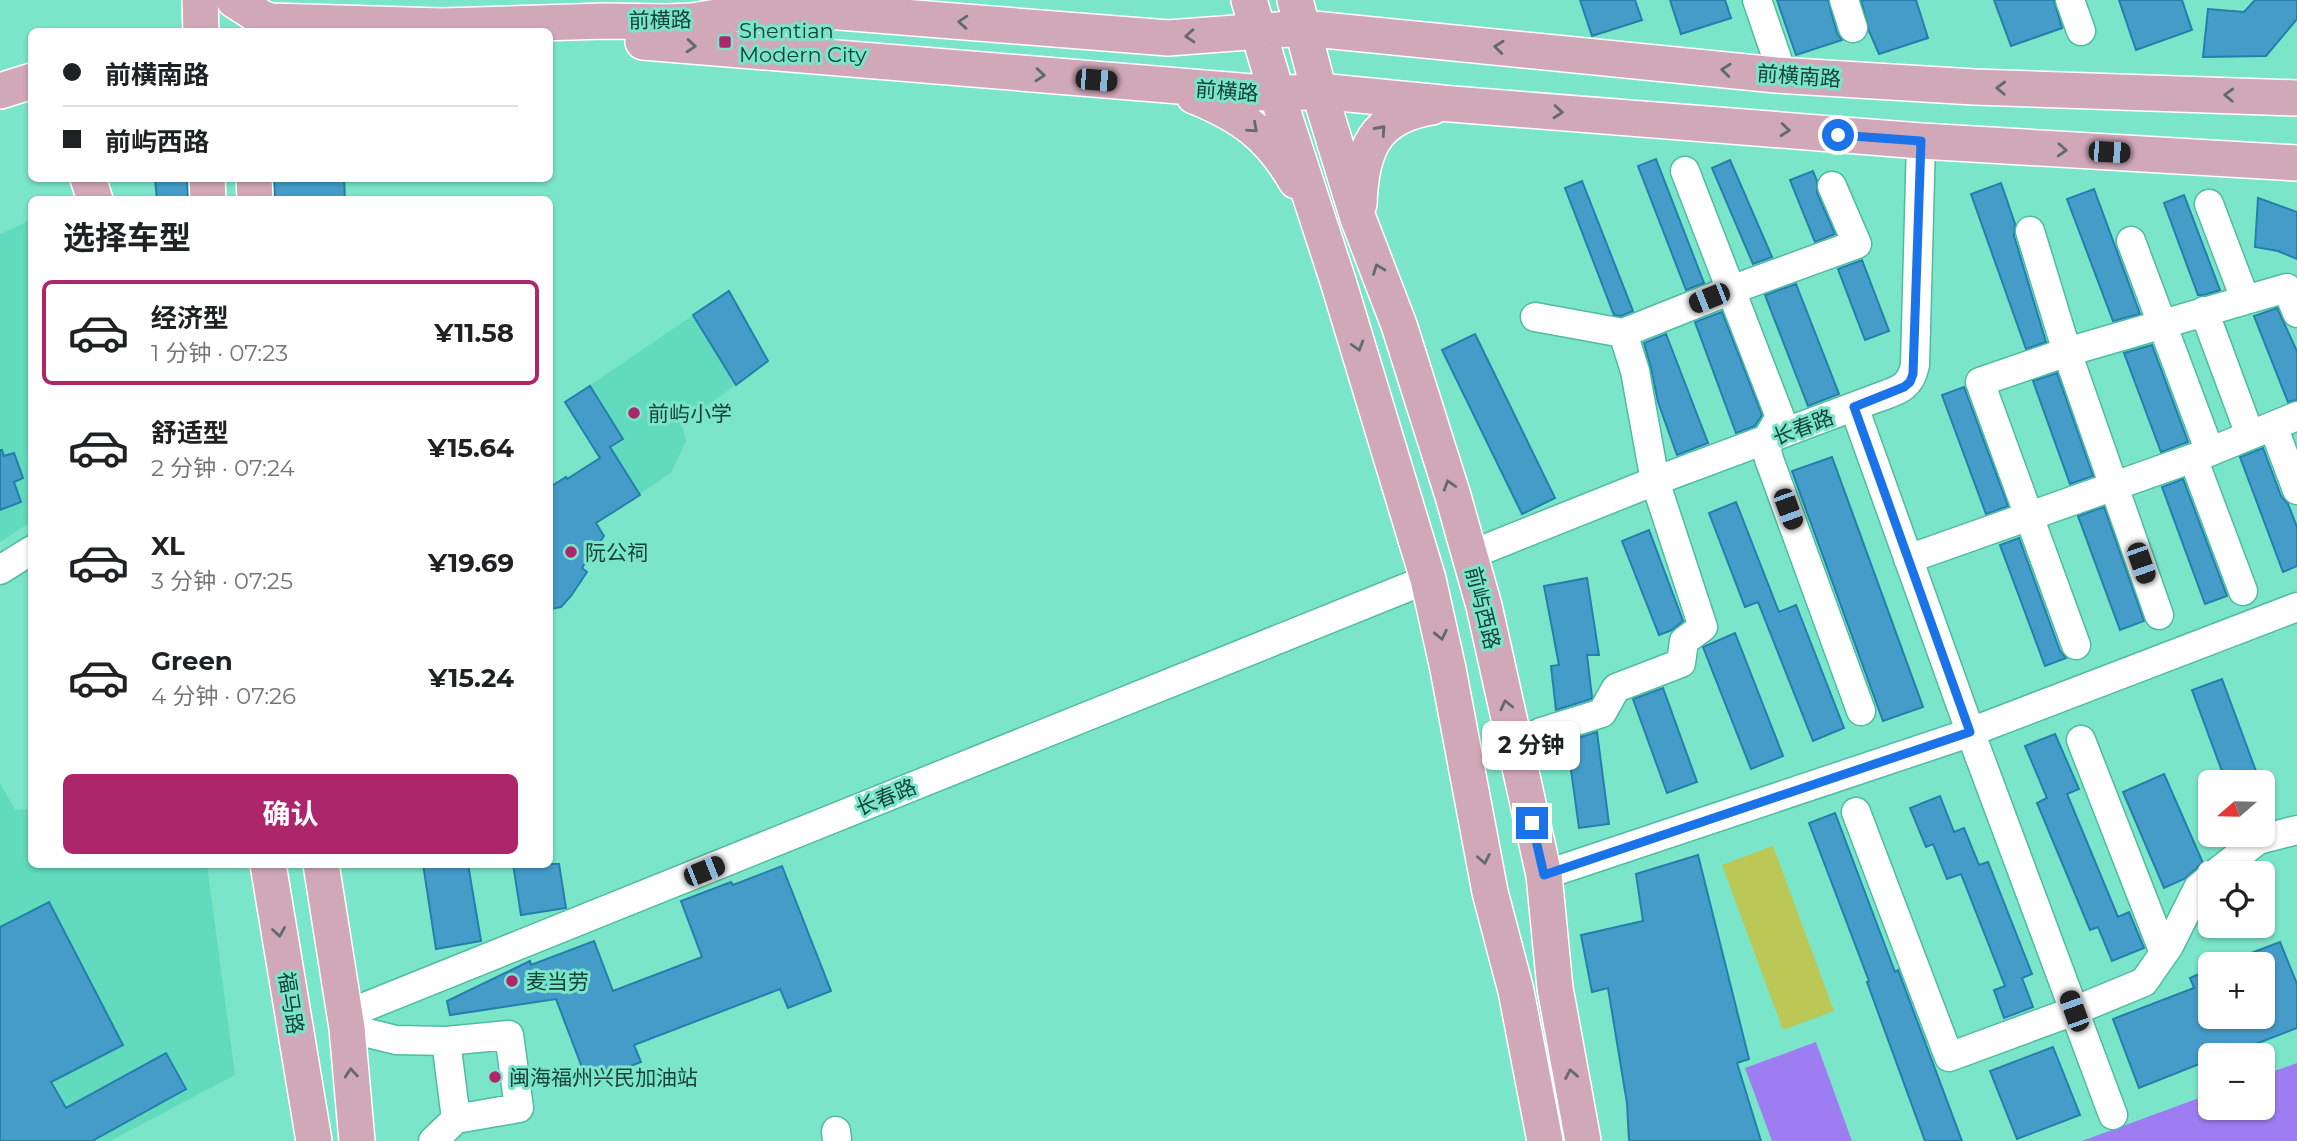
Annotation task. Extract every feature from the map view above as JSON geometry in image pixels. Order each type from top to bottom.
[{"type":"main road","points":[[200,0],[201,28]]},
{"type":"main road","name":"前横路","points":[[240,9],[270,20],[442,26],[606,10],[692,21],[789,8],[1168,38],[1253,15],[1299,14]]},
{"type":"main road","name":"前横南路","points":[[1299,14],[1776,75],[1974,87],[2297,98]]},
{"type":"main road","name":"前屿西路","points":[[1299,14],[1319,91],[1358,218],[1399,325],[1470,555],[1544,875],[1555,988],[1583,1141]]},
{"type":"main road","points":[[1253,15],[1338,281],[1428,579],[1448,669],[1490,892],[1517,991],[1545,1141]]},
{"type":"main road","name":"前横路","points":[[553,40],[626,40],[1277,94],[1319,91]]},
{"type":"main road","points":[[0,91],[28,82]]},
{"type":"main road","points":[[1171,86],[1223,107],[1242,118],[1286,163],[1300,188],[1338,281]]},
{"type":"main road","points":[[1319,91],[1921,141],[2297,163]]},
{"type":"main road","points":[[1358,218],[1364,161],[1373,138],[1382,127],[1400,115],[1452,104]]},
{"type":"main road","name":"福马路","points":[[269,868],[314,1141]]},
{"type":"main road","points":[[322,868],[346,1022],[357,1141]]},
{"type":"street","points":[[1757,0],[1780,67],[1776,75]]},
{"type":"street","points":[[1844,0],[1853,28]]},
{"type":"street","points":[[2070,0],[2081,31]]},
{"type":"street","name":"长春路","points":[[1470,555],[1655,481],[1765,442],[1904,387],[1910,382],[1913,374],[1921,141]]},
{"type":"street","points":[[1685,171],[1780,417],[1765,442],[1861,711]]},
{"type":"street","points":[[1535,317],[1623,332],[1857,244],[1832,186]]},
{"type":"street","points":[[2209,204],[2245,299]]},
{"type":"street","points":[[2030,231],[2067,352],[2159,615]]},
{"type":"street","points":[[2131,241],[2162,323],[2243,591]]},
{"type":"street","points":[[2076,646],[1980,382],[2067,352],[2287,288],[2297,313]]},
{"type":"street","points":[[2204,311],[2274,426],[2297,490]]},
{"type":"street","points":[[1541,732],[1602,713],[1616,688],[1681,663],[1684,641],[1703,627],[1655,481],[1635,371],[1623,332]]},
{"type":"street","points":[[1854,407],[1970,732],[2113,1115]]},
{"type":"street","points":[[1908,559],[2202,455],[2274,426]]},
{"type":"street","points":[[0,570],[28,552]]},
{"type":"street","name":"长春路","points":[[346,1022],[1428,579]]},
{"type":"street","points":[[1544,875],[1970,732],[2297,607]]},
{"type":"street","points":[[2081,740],[2164,953]]},
{"type":"street","points":[[1856,812],[1949,1057],[2144,982],[2164,953],[2198,888]]},
{"type":"street","points":[[2231,861],[2258,840],[2297,830]]},
{"type":"street","points":[[346,1022],[396,1040],[446,1041],[509,1035],[519,1108],[456,1119],[433,1141]]},
{"type":"street","points":[[446,1041],[456,1119]]},
{"type":"shaded area","points":[[28,221],[28,524],[0,542],[0,234]]},
{"type":"shaded area","name":"前屿小学","points":[[729,291],[768,361],[682,424],[686,441],[671,473],[607,516],[579,472],[600,458],[565,402]]},
{"type":"shaded area","points":[[0,783],[15,810],[28,809],[28,868],[207,868],[235,1075],[110,1141],[0,1141]]},
{"type":"shaded area","points":[[1773,846],[1834,1011],[1783,1030],[1722,865]]},
{"type":"shaded area","points":[[1816,1042],[1852,1141],[1772,1141],[1745,1068]]},
{"type":"shaded area","points":[[2297,1063],[2297,1141],[2082,1141],[2198,1098],[2198,1120],[2275,1120],[2275,1071]]},
{"type":"building","points":[[1580,0],[1635,0],[1642,20],[1592,36]]},
{"type":"building","points":[[1670,0],[1725,0],[1731,18],[1681,34]]},
{"type":"building","points":[[1777,0],[1828,0],[1837,33],[1842,40],[1796,55]]},
{"type":"building","points":[[1861,0],[1916,0],[1928,38],[1879,54],[1869,31]]},
{"type":"building","points":[[1994,0],[2054,0],[2062,28],[2011,46]]},
{"type":"building","points":[[2119,0],[2182,0],[2192,30],[2136,50]]},
{"type":"building","points":[[2255,0],[2297,0],[2297,19],[2266,56],[2203,57],[2208,9],[2244,12]]},
{"type":"building","points":[[1656,159],[1704,283],[1686,290],[1638,166]]},
{"type":"building","points":[[1730,160],[1772,257],[1753,264],[1712,168]]},
{"type":"building","points":[[1813,171],[1817,181],[1817,193],[1835,234],[1815,242],[1790,180]]},
{"type":"building","points":[[1582,181],[1633,311],[1621,316],[1614,315],[1565,188]]},
{"type":"building","points":[[155,182],[187,182],[188,196],[157,196]]},
{"type":"building","points":[[274,182],[344,182],[345,196],[275,196]]},
{"type":"building","points":[[2001,183],[2015,224],[2014,236],[2046,342],[2026,349],[1971,194]]},
{"type":"building","points":[[2094,189],[2140,314],[2113,321],[2067,199]]},
{"type":"building","points":[[2184,195],[2220,290],[2204,295],[2198,295],[2164,203]]},
{"type":"building","points":[[2258,198],[2297,212],[2297,259],[2278,251],[2255,247]]},
{"type":"building","points":[[1862,260],[1889,331],[1865,340],[1838,269]]},
{"type":"building","points":[[1796,284],[1839,394],[1808,406],[1765,295]]},
{"type":"building","points":[[729,291],[768,361],[736,385],[693,315]]},
{"type":"building","points":[[2277,308],[2297,351],[2297,400],[2288,402],[2254,316]]},
{"type":"building","points":[[1722,312],[1762,415],[1755,426],[1736,433],[1695,322]]},
{"type":"building","points":[[1475,334],[1555,498],[1522,514],[1442,350]]},
{"type":"building","points":[[1666,334],[1708,443],[1677,455],[1658,402],[1644,343]]},
{"type":"building","points":[[2152,345],[2188,442],[2161,452],[2124,353]]},
{"type":"building","points":[[2057,373],[2093,476],[2070,484],[2033,381]]},
{"type":"building","points":[[590,386],[623,439],[610,447],[640,495],[596,523],[604,536],[582,568],[587,572],[561,607],[553,608],[553,485],[600,458],[565,402]]},
{"type":"building","points":[[1964,387],[2008,506],[1986,514],[1942,395]]},
{"type":"building","points":[[2263,448],[2281,496],[2288,504],[2297,527],[2297,566],[2283,572],[2240,457]]},
{"type":"building","points":[[0,450],[4,456],[14,453],[23,478],[14,482],[21,502],[0,510]]},
{"type":"building","points":[[1832,457],[1923,707],[1883,721],[1792,471]]},
{"type":"building","points":[[2183,479],[2227,596],[2205,604],[2162,487]]},
{"type":"building","points":[[1736,502],[1779,612],[1796,605],[1844,728],[1813,741],[1758,602],[1745,607],[1709,513]]},
{"type":"building","points":[[2104,507],[2144,621],[2120,630],[2078,516]]},
{"type":"building","points":[[1649,530],[1683,621],[1672,630],[1659,635],[1622,541]]},
{"type":"building","points":[[2019,538],[2060,651],[2066,658],[2045,666],[2000,545]]},
{"type":"building","points":[[1587,578],[1599,655],[1587,655],[1592,697],[1556,710],[1551,666],[1559,665],[1544,586]]},
{"type":"building","points":[[1735,633],[1783,756],[1751,769],[1703,647]]},
{"type":"building","points":[[2222,679],[2256,770],[2222,770],[2192,690]]},
{"type":"building","points":[[1663,688],[1697,782],[1667,793],[1633,699]]},
{"type":"building","points":[[1597,732],[1609,824],[1579,828],[1567,741]]},
{"type":"building","points":[[2055,734],[2079,789],[2067,794],[2118,917],[2129,912],[2144,948],[2112,961],[2098,927],[2090,930],[2037,803],[2047,798],[2025,746]]},
{"type":"building","points":[[2164,774],[2202,861],[2198,861],[2198,867],[2184,879],[2164,888],[2123,792]]},
{"type":"building","points":[[1940,796],[1954,832],[1964,828],[1979,865],[1988,862],[2032,974],[2022,978],[2033,1007],[2004,1018],[1994,990],[2005,986],[1961,874],[1947,879],[1933,844],[1926,847],[1910,808]]},
{"type":"building","points":[[1835,813],[1962,1141],[1925,1141],[1867,982],[1869,981],[1809,823]]},
{"type":"building","points":[[1698,855],[1749,1059],[1737,1063],[1761,1141],[1629,1141],[1627,1103],[1608,988],[1592,992],[1581,935],[1643,921],[1636,874]]},
{"type":"building","points":[[553,864],[559,864],[566,908],[521,915],[514,868],[553,868]]},
{"type":"building","points":[[782,866],[831,991],[788,1008],[780,989],[634,1045],[641,1062],[588,1083],[556,999],[450,1015],[447,1001],[530,961],[531,965],[594,941],[613,991],[702,957],[681,901]]},
{"type":"building","points":[[424,868],[469,868],[481,941],[436,949]]},
{"type":"building","points":[[49,902],[123,1045],[51,1082],[66,1108],[166,1053],[186,1089],[92,1141],[0,1141],[0,927]]},
{"type":"building","points":[[2280,942],[2297,984],[2297,1028],[2258,1043],[2198,1043],[2198,1065],[2139,1088],[2113,1019],[2194,988],[2190,978],[2198,974],[2198,1029],[2275,1029],[2275,952],[2254,952]]},
{"type":"building","points":[[2053,1047],[2080,1115],[2017,1139],[1990,1071]]},
{"type":"place","name":"Shentian Modern City","points":[[725,42]]},
{"type":"place","name":"前屿小学","points":[[634,413]]},
{"type":"place","name":"阮公祠","points":[[571,552]]},
{"type":"place","name":"麦当劳","points":[[512,981]]},
{"type":"place","name":"闽海福州兴民加油站","points":[[495,1077]]},
{"type":"route","points":[[1532,823],[1544,875],[1970,732],[1854,407],[1904,387],[1913,374],[1921,141],[1838,135]]}]
